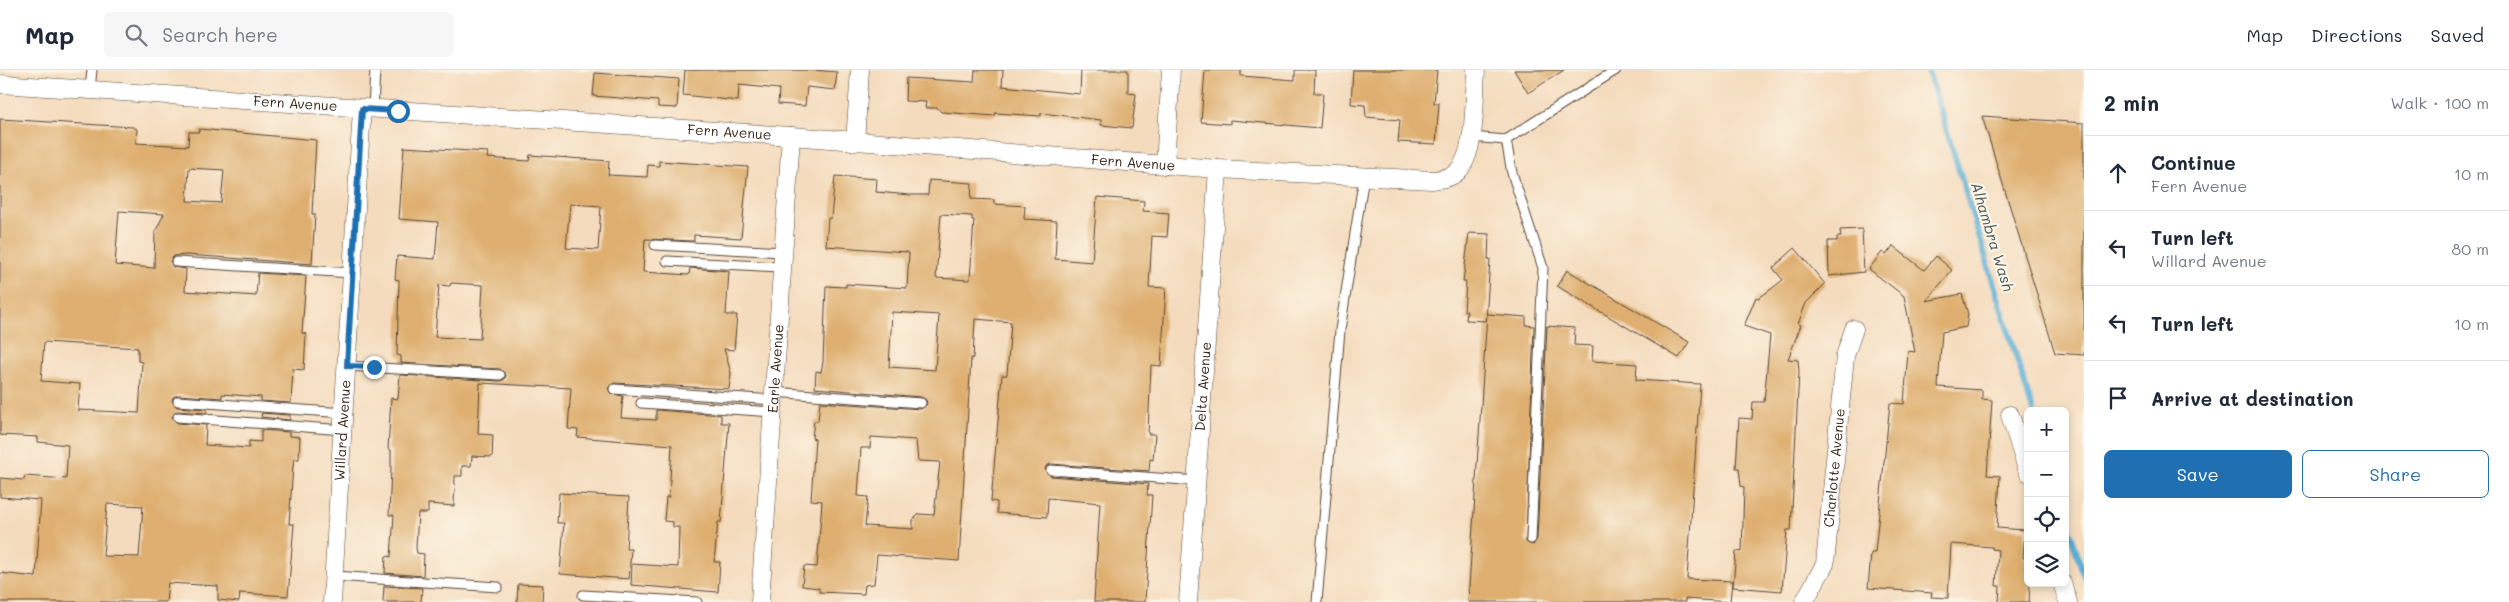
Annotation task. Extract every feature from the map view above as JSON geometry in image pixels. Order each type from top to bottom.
[{"type":"street","points":[[855,142],[860,70]]},
{"type":"street","points":[[1165,165],[1171,70]]},
{"type":"street","points":[[1471,137],[1476,70]]},
{"type":"street","name":"Fern Avenue","points":[[0,84],[791,136],[1218,169],[1432,180],[1448,177],[1458,171],[1465,159],[1471,137]]},
{"type":"street","name":"Willard Avenue","points":[[332,602],[352,273],[368,109]]},
{"type":"street","name":"Earle Avenue","points":[[760,602],[781,260],[791,136]]},
{"type":"street","name":"Delta Avenue","points":[[1188,602],[1218,169]]},
{"type":"street","name":"Charlotte Avenue","points":[[1804,602],[1825,564],[1845,356],[1854,329]]},
{"type":"street","points":[[2010,415],[2024,459]]},
{"type":"street","points":[[2063,587],[2068,602]]},
{"type":"lane","points":[[90,89],[92,70]]},
{"type":"lane","points":[[368,109],[375,70]]},
{"type":"lane","points":[[1471,137],[1506,140],[1616,70]]},
{"type":"lane","points":[[1506,140],[1512,173],[1543,268],[1531,539]]},
{"type":"lane","points":[[1317,602],[1340,330],[1364,176]]},
{"type":"lane","points":[[654,244],[781,260]]},
{"type":"lane","points":[[668,261],[781,260]]},
{"type":"lane","points":[[176,262],[352,273]]},
{"type":"lane","points":[[347,366],[500,375]]},
{"type":"lane","points":[[614,389],[773,402]]},
{"type":"lane","points":[[178,401],[344,421]]},
{"type":"lane","points":[[641,403],[921,403]]},
{"type":"lane","points":[[178,417],[344,421]]},
{"type":"lane","points":[[1051,470],[1197,482]]},
{"type":"lane","points":[[334,576],[498,587]]},
{"type":"lane","points":[[583,595],[697,602]]},
{"type":"building","points":[[685,70],[813,70],[837,72],[835,90],[807,87],[805,106],[778,104],[779,89],[739,85],[738,101],[683,95]]},
{"type":"building","points":[[975,70],[1003,70],[1002,86],[1080,94],[1081,70],[1128,70],[1128,93],[1136,94],[1132,128],[1101,125],[1101,120],[1041,113],[1041,116],[995,113],[995,116],[941,112],[938,108],[925,108],[926,102],[905,101],[906,78],[974,82]]},
{"type":"building","points":[[1205,70],[1241,70],[1241,76],[1295,80],[1295,70],[1315,70],[1314,93],[1323,93],[1320,128],[1230,120],[1230,124],[1201,122]]},
{"type":"building","points":[[1353,70],[1437,70],[1434,103],[1439,103],[1436,144],[1398,142],[1400,120],[1366,117],[1365,105],[1351,104]]},
{"type":"building","points":[[1514,70],[1564,70],[1528,93]]},
{"type":"building","points":[[595,73],[679,79],[677,108],[658,107],[658,101],[593,96]]},
{"type":"building","points":[[1982,116],[2084,123],[2084,355],[2055,353]]},
{"type":"building","points":[[0,119],[133,127],[137,129],[136,143],[188,146],[189,132],[199,132],[199,129],[316,140],[312,214],[315,214],[312,264],[187,255],[174,256],[170,261],[173,267],[186,269],[185,291],[256,296],[258,273],[306,276],[302,333],[306,334],[304,370],[293,369],[291,403],[261,401],[261,397],[222,394],[222,398],[178,395],[173,397],[172,401],[177,407],[207,409],[207,413],[176,411],[172,417],[177,423],[206,425],[205,445],[249,448],[249,441],[261,442],[261,430],[289,432],[289,436],[300,437],[299,459],[294,459],[293,466],[289,524],[294,524],[288,596],[240,593],[239,602],[218,600],[218,586],[168,583],[166,602],[0,602],[0,573],[36,577],[41,500],[0,497],[0,478],[24,480],[25,476],[66,479],[68,445],[38,442],[38,437],[0,435]],"holes":[[[189,168],[224,170],[221,203],[187,201]],[[119,211],[164,214],[155,232],[154,268],[115,265]],[[44,342],[138,348],[138,361],[142,362],[139,413],[78,410],[80,384],[41,381]],[[107,504],[143,506],[139,557],[103,556]]]},
{"type":"building","points":[[404,147],[488,152],[487,158],[529,161],[530,155],[609,161],[608,175],[647,177],[648,165],[659,166],[659,161],[748,167],[741,238],[694,235],[694,241],[645,239],[643,272],[689,275],[690,268],[729,271],[726,315],[737,315],[734,350],[724,349],[731,373],[729,389],[614,383],[608,388],[611,394],[623,396],[621,418],[656,420],[656,410],[721,415],[721,423],[729,423],[721,522],[718,522],[714,562],[720,562],[718,592],[631,585],[632,564],[678,567],[679,527],[673,527],[673,522],[664,521],[666,497],[669,497],[672,445],[577,437],[578,430],[568,429],[571,388],[480,383],[478,434],[493,435],[492,457],[472,456],[471,466],[462,466],[462,476],[455,476],[454,506],[428,504],[428,513],[418,513],[416,547],[417,553],[424,554],[423,576],[385,573],[386,556],[391,557],[394,515],[389,515],[391,450],[388,449],[391,398],[398,399],[400,375],[500,381],[505,379],[506,375],[500,369],[401,363],[401,356],[397,355],[399,280],[395,279],[397,256],[435,259],[438,222],[399,219]],"holes":[[[570,204],[601,206],[598,250],[566,248]],[[451,283],[483,285],[480,339],[435,337],[439,285],[450,286]]]},
{"type":"building","points":[[835,176],[877,179],[876,192],[910,195],[928,195],[929,180],[972,183],[971,199],[994,200],[994,204],[1025,206],[1024,219],[1057,221],[1055,259],[1092,262],[1097,197],[1144,201],[1143,211],[1169,213],[1167,237],[1152,236],[1149,287],[1166,288],[1161,366],[1151,365],[1148,434],[1155,434],[1153,460],[1150,459],[1149,471],[1051,464],[1046,466],[1045,470],[1051,476],[1148,484],[1147,495],[1152,495],[1145,602],[1094,602],[1100,503],[1048,498],[1047,517],[997,513],[997,502],[991,501],[1002,375],[1007,375],[1011,322],[975,319],[959,561],[877,555],[874,584],[865,585],[864,594],[819,592],[819,588],[802,586],[804,566],[817,567],[822,501],[811,500],[815,439],[812,438],[814,421],[818,421],[820,402],[921,409],[927,404],[926,400],[921,397],[815,388],[816,371],[821,372],[823,362],[826,286],[846,287],[846,284],[907,288],[909,253],[826,246],[828,218],[831,218]],"holes":[[[941,214],[972,216],[972,220],[974,220],[970,280],[936,278]],[[892,312],[939,315],[935,370],[889,367]],[[871,437],[916,440],[918,461],[940,462],[934,515],[919,514],[913,520],[913,529],[865,526],[868,497],[858,496],[861,448],[870,448]]]},
{"type":"building","points":[[1862,229],[1864,272],[1829,276],[1828,241],[1837,241],[1837,237],[1841,237],[1840,230]]},
{"type":"building","points":[[1469,233],[1489,234],[1488,259],[1490,259],[1486,321],[1466,320],[1467,311],[1464,311],[1466,282],[1463,282]]},
{"type":"building","points":[[1893,246],[1924,270],[1936,256],[1952,270],[1926,301],[1962,294],[1968,314],[1966,327],[1942,332],[1938,387],[1982,390],[1982,399],[1992,400],[1987,475],[2000,476],[1997,528],[2024,530],[2024,587],[2030,587],[2029,602],[1999,602],[2000,586],[1996,586],[1998,550],[1992,549],[1992,547],[1951,544],[1948,598],[1931,597],[1932,593],[1868,588],[1871,553],[1875,553],[1890,403],[1904,404],[1908,351],[1915,352],[1904,296],[1869,269],[1882,252],[1886,255]]},
{"type":"building","points":[[1795,248],[1825,284],[1806,303],[1798,324],[1801,325],[1788,359],[1798,360],[1799,371],[1791,530],[1787,530],[1782,591],[1733,587],[1736,551],[1742,552],[1744,487],[1741,486],[1739,468],[1736,468],[1739,418],[1752,419],[1753,402],[1764,402],[1770,335],[1744,326],[1756,297],[1759,298],[1783,280],[1773,268]]},
{"type":"building","points":[[1567,270],[1689,342],[1679,358],[1557,286]]},
{"type":"building","points":[[1487,314],[1526,317],[1526,325],[1534,326],[1526,542],[1533,545],[1537,539],[1547,326],[1575,328],[1574,345],[1593,346],[1592,361],[1637,364],[1636,380],[1700,384],[1687,579],[1732,581],[1730,602],[1685,599],[1685,602],[1468,602]]},
{"type":"building","points":[[262,413],[290,415],[290,420],[261,417]]},
{"type":"building","points":[[559,493],[629,497],[626,549],[631,549],[629,579],[560,574],[564,523],[557,523]]},
{"type":"building","points":[[518,584],[543,585],[542,602],[517,602]]},
{"type":"building","points":[[384,586],[422,588],[421,602],[383,602]]},
{"type":"waterway","name":"Alhambra Wash","points":[[1928,70],[2032,407]]},
{"type":"waterway","name":"Alhambra Wash","points":[[2069,529],[2084,576]]},
{"type":"route","points":[[374,367],[347,366],[362,109],[398,111]]}]
